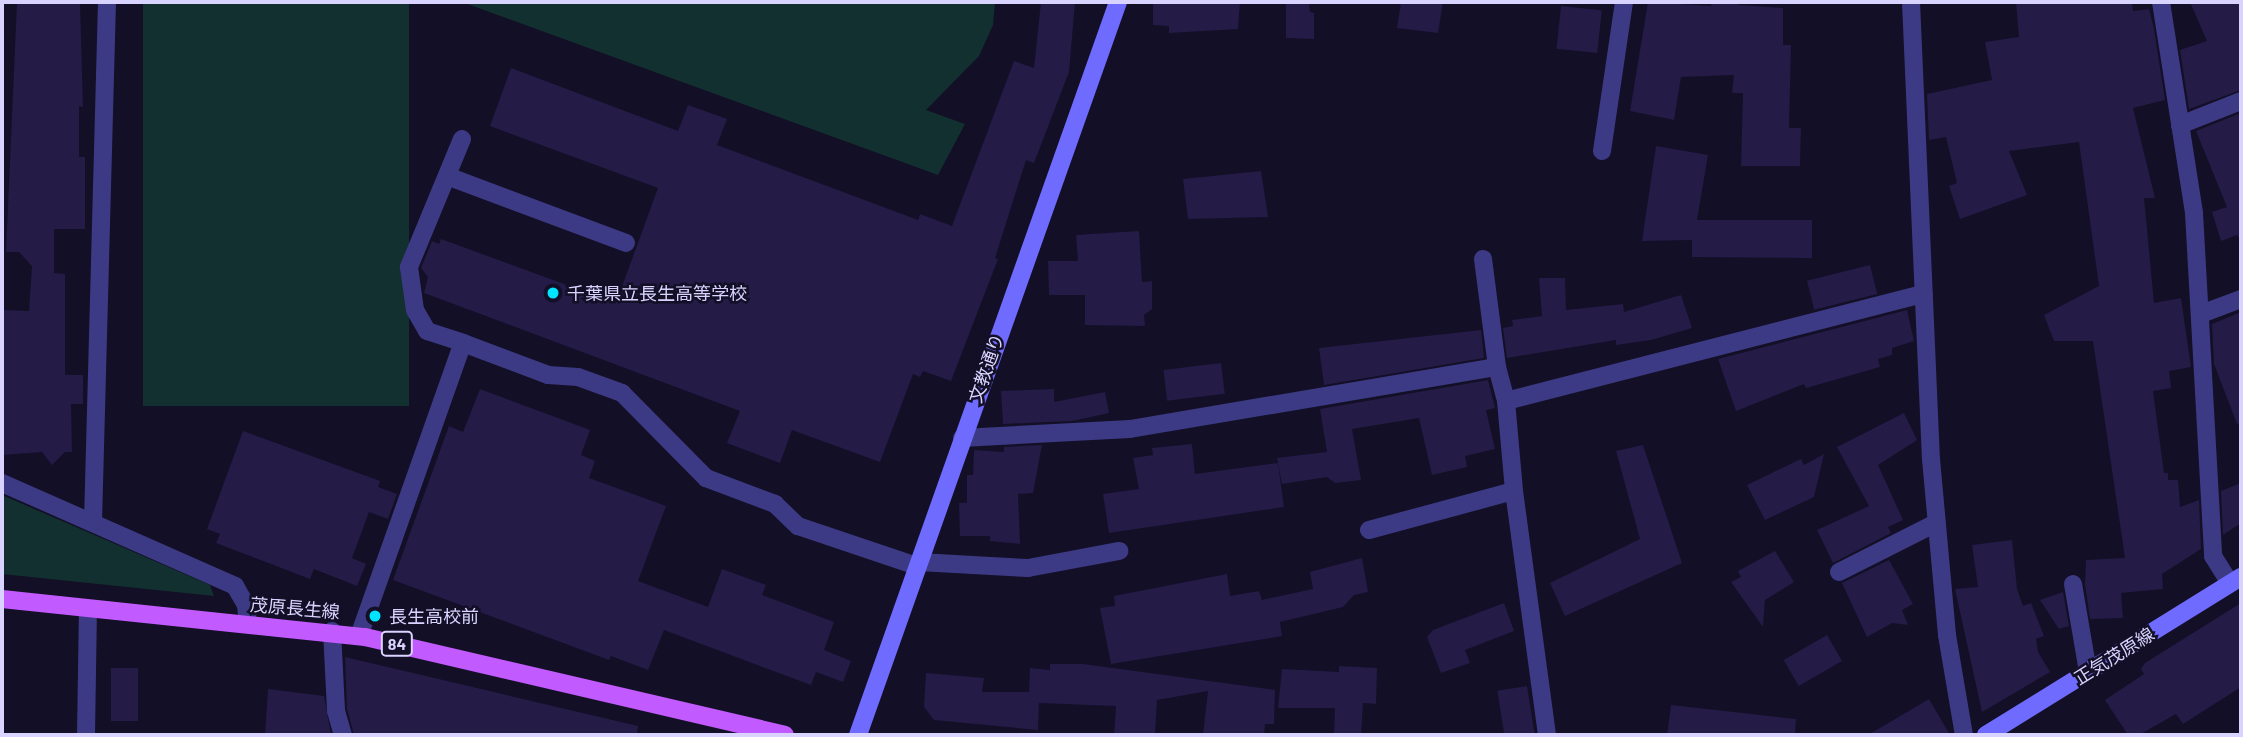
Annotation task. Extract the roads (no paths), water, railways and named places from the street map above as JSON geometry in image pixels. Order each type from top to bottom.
[{"type":"main road","name":"茂原長生線","points":[[2,598],[88,610],[332,631],[785,735]]},
{"type":"street","points":[[93,522],[107,2]]},
{"type":"street","name":"文教通り","points":[[858,735],[1118,2]]},
{"type":"street","points":[[1602,151],[1624,2]]},
{"type":"street","points":[[1911,2],[1936,523],[1947,635],[1964,735]]},
{"type":"street","points":[[2161,2],[2194,213],[2213,556],[2236,580]]},
{"type":"street","points":[[2180,125],[2241,101]]},
{"type":"street","points":[[462,139],[410,267],[410,289],[415,310],[427,331],[548,376],[578,377],[622,393],[706,478],[775,504],[798,526],[918,564],[1028,568],[1119,551]]},
{"type":"street","points":[[447,176],[626,243]]},
{"type":"street","points":[[1483,258],[1497,367],[1506,401],[1514,491],[1547,735]]},
{"type":"street","points":[[1506,401],[1923,293]]},
{"type":"street","points":[[2201,314],[2241,299]]},
{"type":"street","points":[[359,636],[463,343]]},
{"type":"street","points":[[962,438],[1130,429],[1497,367]]},
{"type":"street","points":[[2,483],[235,586],[246,604],[248,624]]},
{"type":"street","points":[[1369,530],[1514,491]]},
{"type":"street","points":[[1839,572],[1936,523]]},
{"type":"street","name":"正気茂原線","points":[[1986,735],[2236,580]]},
{"type":"street","points":[[2073,584],[2088,672]]},
{"type":"street","points":[[86,735],[88,610]]},
{"type":"street","points":[[332,631],[336,711],[343,735]]},
{"type":"place","name":"千葉県立長生高等学校","points":[[553,293]]},
{"type":"place","name":"長生高校前","points":[[375,616]]}]
